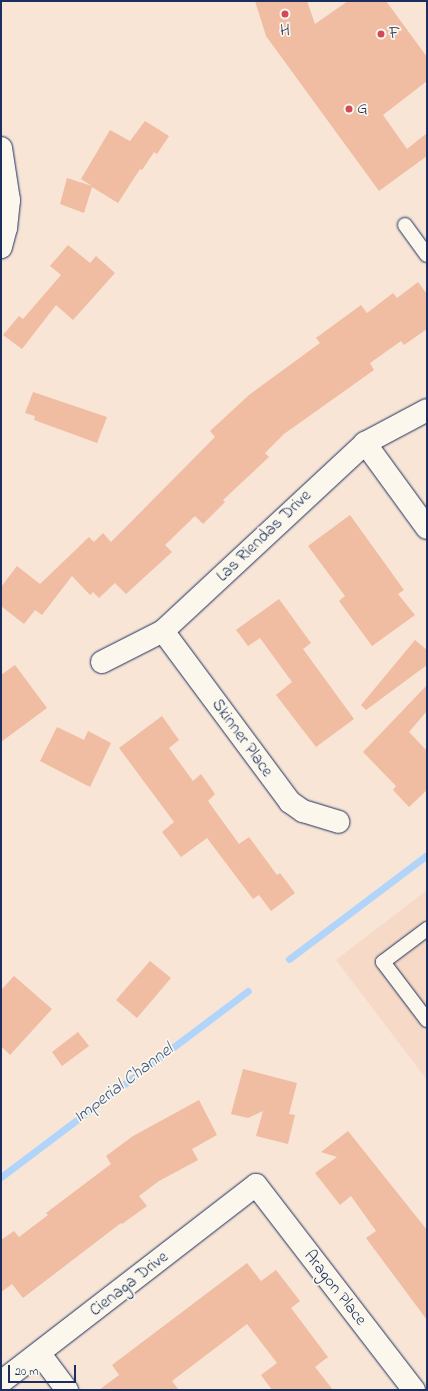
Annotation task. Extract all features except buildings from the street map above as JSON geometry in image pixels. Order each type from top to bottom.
[{"type":"street","points":[[1,148],[9,200],[6,228],[1,247]]},
{"type":"street","name":"Las Riendas Drive","points":[[102,662],[163,631],[365,443],[427,410]]},
{"type":"street","points":[[365,443],[427,528]]},
{"type":"street","name":"Skinner Place","points":[[163,631],[290,802],[303,811],[338,822]]},
{"type":"street","name":"Cienaga Drive","points":[[1,1382],[40,1354],[256,1186]]},
{"type":"street","name":"Aragon Place","points":[[256,1186],[414,1390]]},
{"type":"street","points":[[40,1354],[67,1390]]},
{"type":"lane","points":[[405,225],[427,256]]},
{"type":"lane","points":[[427,929],[383,962],[427,1020]]},
{"type":"shaded area","points":[[427,890],[427,1080],[336,960]]},
{"type":"waterway","name":"Imperial Channel","points":[[289,959],[427,855]]},
{"type":"waterway","name":"Imperial Channel","points":[[1,1177],[248,991]]},
{"type":"place","name":"H","points":[[285,14]]},
{"type":"place","name":"F","points":[[381,34]]},
{"type":"place","name":"G","points":[[349,109]]}]
